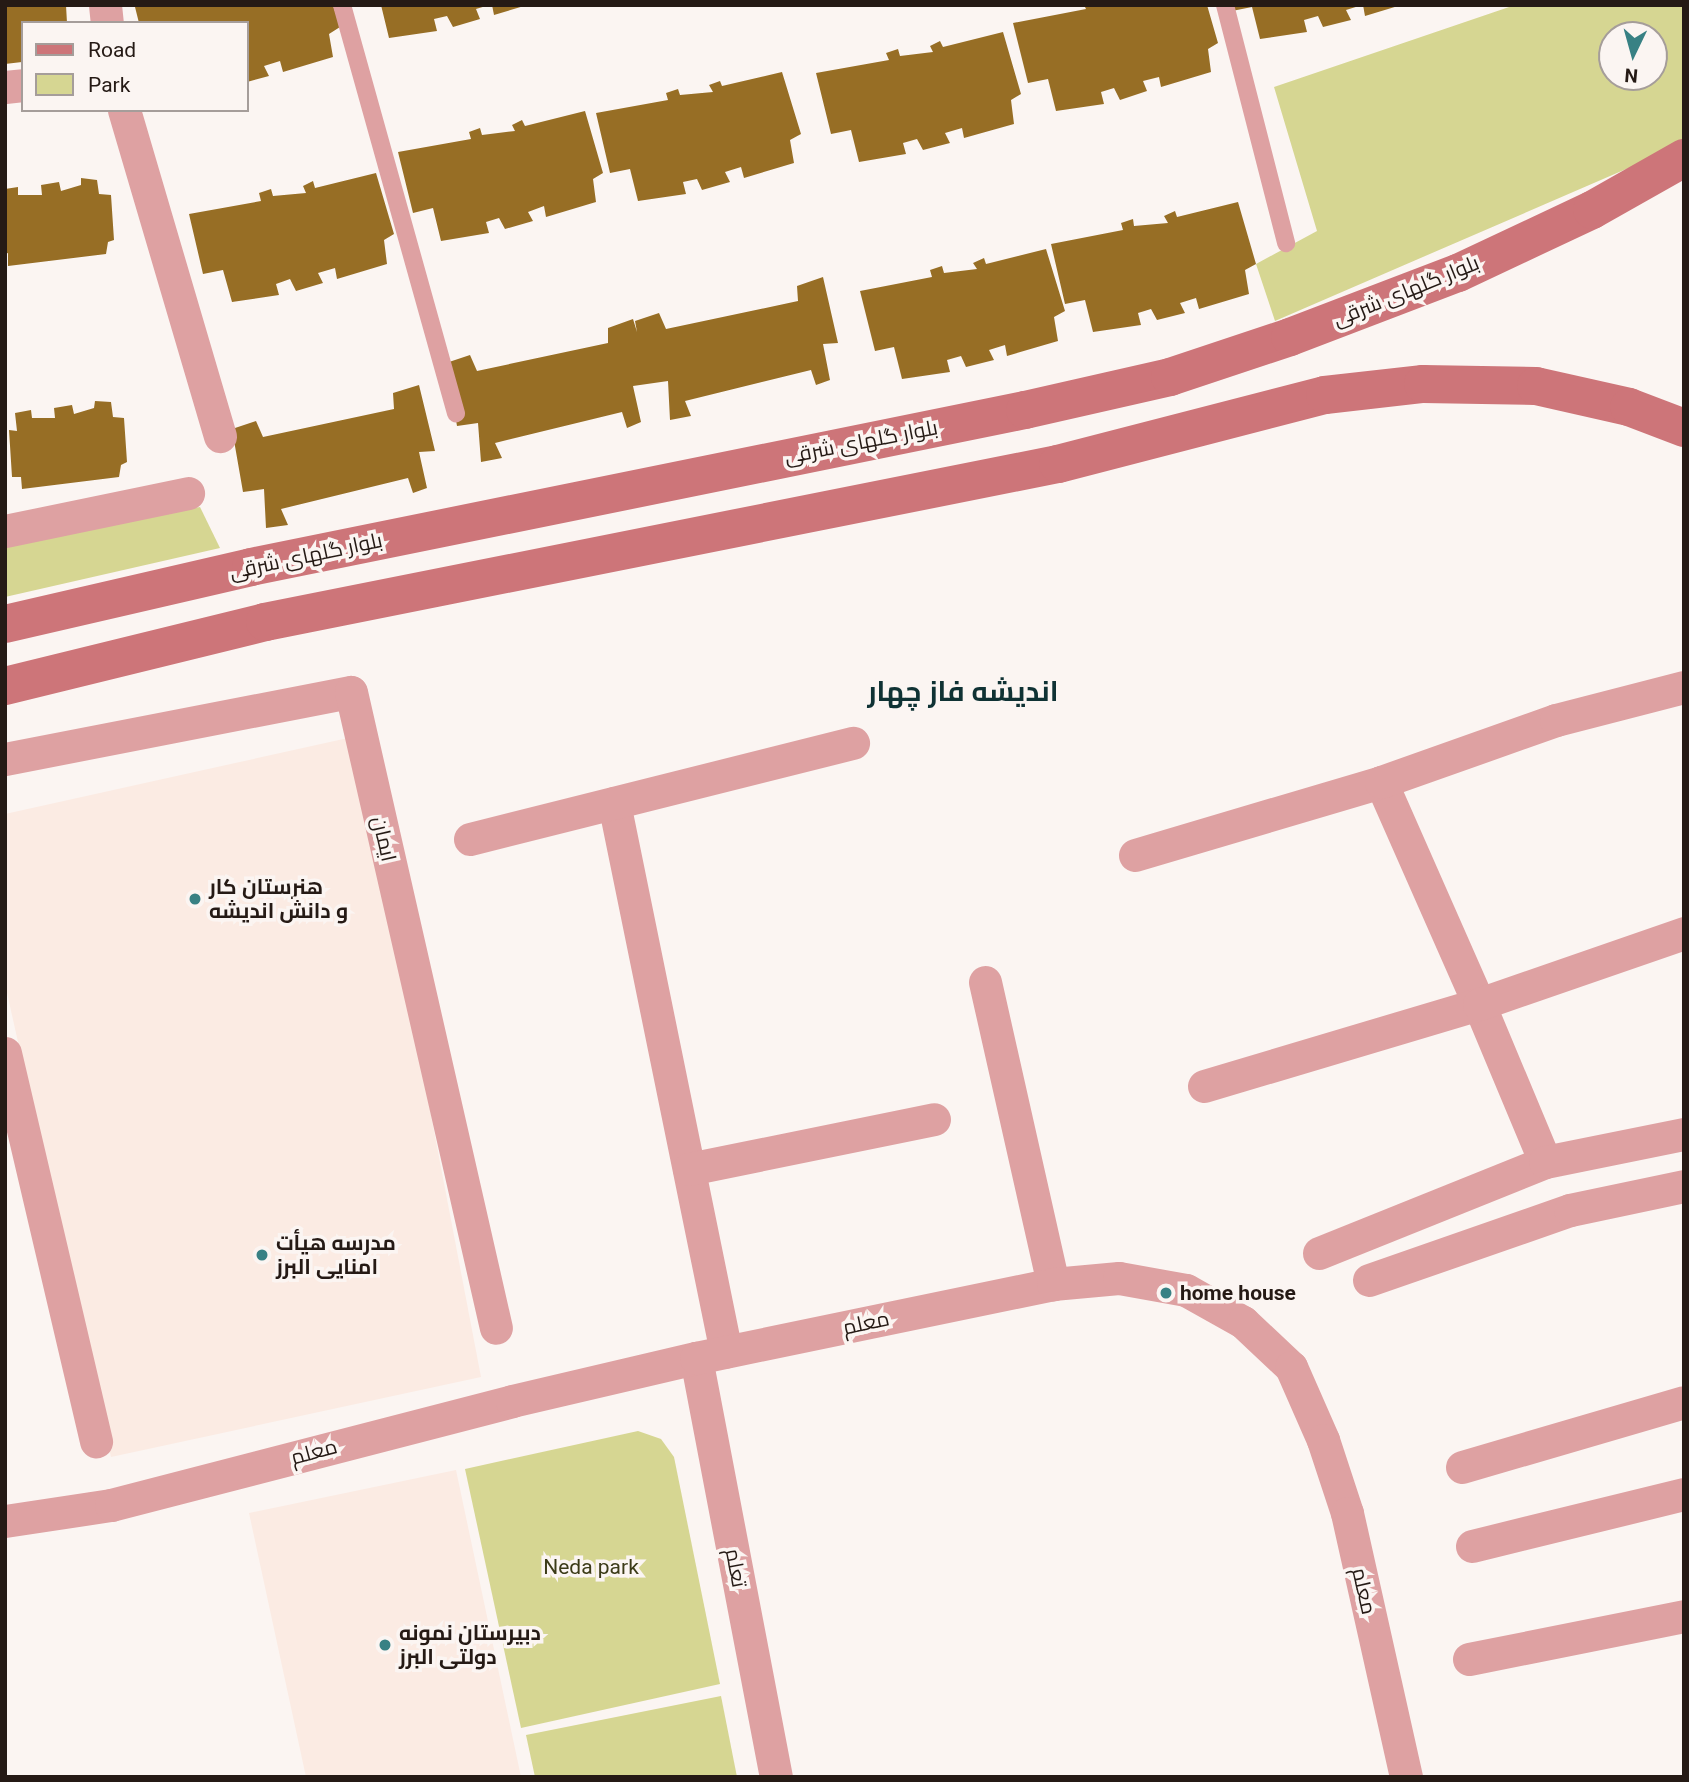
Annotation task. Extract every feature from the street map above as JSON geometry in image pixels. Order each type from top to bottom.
[{"type":"main road","name":"بلوار گلهای شرقی","points":[[5,624],[251,566],[1026,410],[1170,377],[1290,337],[1458,273],[1592,210],[1684,158]]},
{"type":"main road","points":[[5,686],[265,622],[1058,464],[1325,395],[1423,384],[1536,386],[1629,407],[1684,428]]},
{"type":"street","points":[[125,112],[220,436]]},
{"type":"street","points":[[5,531],[188,494]]},
{"type":"street","points":[[1135,855],[1381,782],[1556,720],[1684,687]]},
{"type":"street","name":"ایمان","points":[[5,759],[351,692],[496,1328]]},
{"type":"street","points":[[470,838],[853,743]]},
{"type":"street","points":[[1381,782],[1479,1004],[1545,1163]]},
{"type":"street","name":"تعلم","points":[[614,803],[689,1169],[711,1355],[776,1777]]},
{"type":"street","points":[[1204,1086],[1479,1004],[1684,933]]},
{"type":"street","points":[[985,982],[1053,1283]]},
{"type":"street","points":[[5,1053],[96,1441]]},
{"type":"street","points":[[689,1169],[934,1119]]},
{"type":"street","points":[[1319,1253],[1545,1163],[1684,1134]]},
{"type":"street","points":[[1369,1280],[1570,1210],[1684,1186]]},
{"type":"street","name":"معلم","points":[[5,1521],[111,1505],[499,1404],[711,1355],[1053,1283],[1119,1278],[1186,1290],[1243,1322],[1291,1367],[1323,1440],[1347,1513],[1406,1777]]},
{"type":"street","points":[[1462,1467],[1684,1402]]},
{"type":"street","points":[[1472,1546],[1684,1494]]},
{"type":"street","points":[[1469,1659],[1684,1616]]},
{"type":"lane","points":[[342,5],[456,413]]},
{"type":"lane","points":[[1225,5],[1286,243]]},
{"type":"shaded area","points":[[348,738],[418,1047],[481,1377],[111,1457],[5,984],[5,814]]},
{"type":"shaded area","name":"دبیرستان نمونه دولتی البرز","points":[[456,1470],[521,1777],[306,1777],[249,1513]]},
{"type":"green space","points":[[1515,5],[1684,5],[1684,144],[1275,321],[1256,264],[1317,231],[1274,87]]},
{"type":"green space","points":[[200,507],[220,548],[5,597],[5,544]]},
{"type":"green space","name":"Neda park","points":[[638,1431],[661,1439],[674,1457],[720,1684],[521,1728],[465,1469]]},
{"type":"green space","points":[[721,1696],[737,1777],[535,1777],[526,1735]]},
{"type":"building","points":[[5,5],[66,5],[67,21],[21,21],[21,62],[5,64]]},
{"type":"building","points":[[333,5],[340,27],[329,34],[333,57],[283,72],[280,61],[264,66],[269,76],[248,82],[248,21],[138,21],[135,7]]},
{"type":"building","points":[[381,5],[486,6],[476,9],[480,19],[453,27],[447,16],[434,19],[437,31],[389,38]]},
{"type":"building","points":[[492,5],[524,5],[524,6],[494,15]]},
{"type":"building","points":[[1084,5],[1207,5],[1218,43],[1208,49],[1211,72],[1161,87],[1159,77],[1143,81],[1147,91],[1120,100],[1114,88],[1101,92],[1104,104],[1056,111],[1048,79],[1028,83],[1013,23],[1086,9]]},
{"type":"building","points":[[1230,5],[1359,6],[1346,10],[1351,20],[1323,27],[1318,16],[1304,20],[1307,32],[1260,39],[1252,7],[1232,11]]},
{"type":"building","points":[[1363,5],[1398,5],[1398,6],[1365,16]]},
{"type":"building","points":[[1003,32],[1021,94],[1011,100],[1014,124],[964,138],[962,128],[945,133],[950,143],[923,150],[917,139],[903,143],[906,154],[859,162],[851,130],[831,134],[816,73],[889,60],[886,53],[898,49],[900,56],[933,52],[930,46],[940,41],[943,47]]},
{"type":"building","points":[[782,72],[801,134],[790,140],[794,163],[744,178],[741,167],[725,172],[730,182],[702,190],[697,179],[683,182],[686,194],[638,201],[630,169],[610,173],[596,113],[668,100],[666,93],[678,89],[680,95],[713,92],[709,85],[720,81],[722,86]]},
{"type":"building","points":[[585,111],[603,173],[593,179],[596,202],[546,217],[544,206],[528,212],[533,221],[505,229],[499,218],[486,222],[489,233],[441,241],[433,208],[413,213],[398,152],[471,139],[469,132],[480,128],[482,135],[515,131],[512,125],[522,120],[525,126]]},
{"type":"building","points":[[376,173],[394,234],[384,240],[387,264],[337,279],[335,268],[318,273],[323,283],[296,291],[290,279],[276,284],[279,295],[232,302],[223,270],[203,274],[189,214],[261,201],[259,193],[271,189],[273,196],[306,193],[303,186],[313,181],[315,188]]},
{"type":"building","points":[[81,178],[97,180],[99,194],[111,195],[114,240],[108,242],[106,254],[8,266],[8,253],[5,254],[5,189],[18,187],[18,195],[42,195],[41,185],[59,182],[61,191],[81,185]]},
{"type":"building","points":[[1238,202],[1256,264],[1245,270],[1249,294],[1199,309],[1196,298],[1180,303],[1185,313],[1157,320],[1151,309],[1138,313],[1141,325],[1093,332],[1085,300],[1065,304],[1051,244],[1123,230],[1121,223],[1133,219],[1134,226],[1168,223],[1164,216],[1175,211],[1177,217]]},
{"type":"building","points":[[1046,249],[1065,311],[1054,317],[1058,341],[1007,356],[1005,345],[989,350],[994,360],[966,367],[961,356],[947,360],[950,372],[902,379],[894,347],[875,351],[860,291],[932,277],[930,270],[942,266],[944,273],[977,269],[973,263],[984,258],[986,264]]},
{"type":"building","points":[[823,277],[838,343],[823,344],[830,380],[816,385],[811,370],[685,401],[691,416],[670,420],[668,381],[633,386],[641,422],[627,428],[622,412],[495,443],[502,458],[481,462],[478,423],[457,426],[446,363],[470,355],[477,371],[608,343],[608,328],[633,319],[637,332],[635,321],[659,313],[666,329],[798,301],[797,286]]},
{"type":"building","points":[[419,385],[435,451],[419,452],[427,488],[413,493],[408,478],[281,509],[288,525],[266,528],[264,489],[243,492],[232,429],[256,421],[263,437],[394,409],[393,393]]},
{"type":"building","points":[[95,401],[111,402],[113,417],[124,418],[127,462],[121,465],[119,477],[22,489],[21,477],[12,477],[9,430],[17,431],[15,413],[31,410],[32,418],[55,418],[54,408],[72,405],[74,414],[94,408]]},
{"type":"place","name":"هنرستان کار و دانش اندیشه","points":[[195,899]]},
{"type":"place","name":"مدرسه هیأت امنایی البرز","points":[[262,1255]]},
{"type":"place","name":"home house","points":[[1166,1293]]},
{"type":"place","name":"دبیرستان نمونه دولتی البرز","points":[[385,1645]]},
{"type":"district","name":"اندیشه فاز چهار","points":[[963,692]]}]
